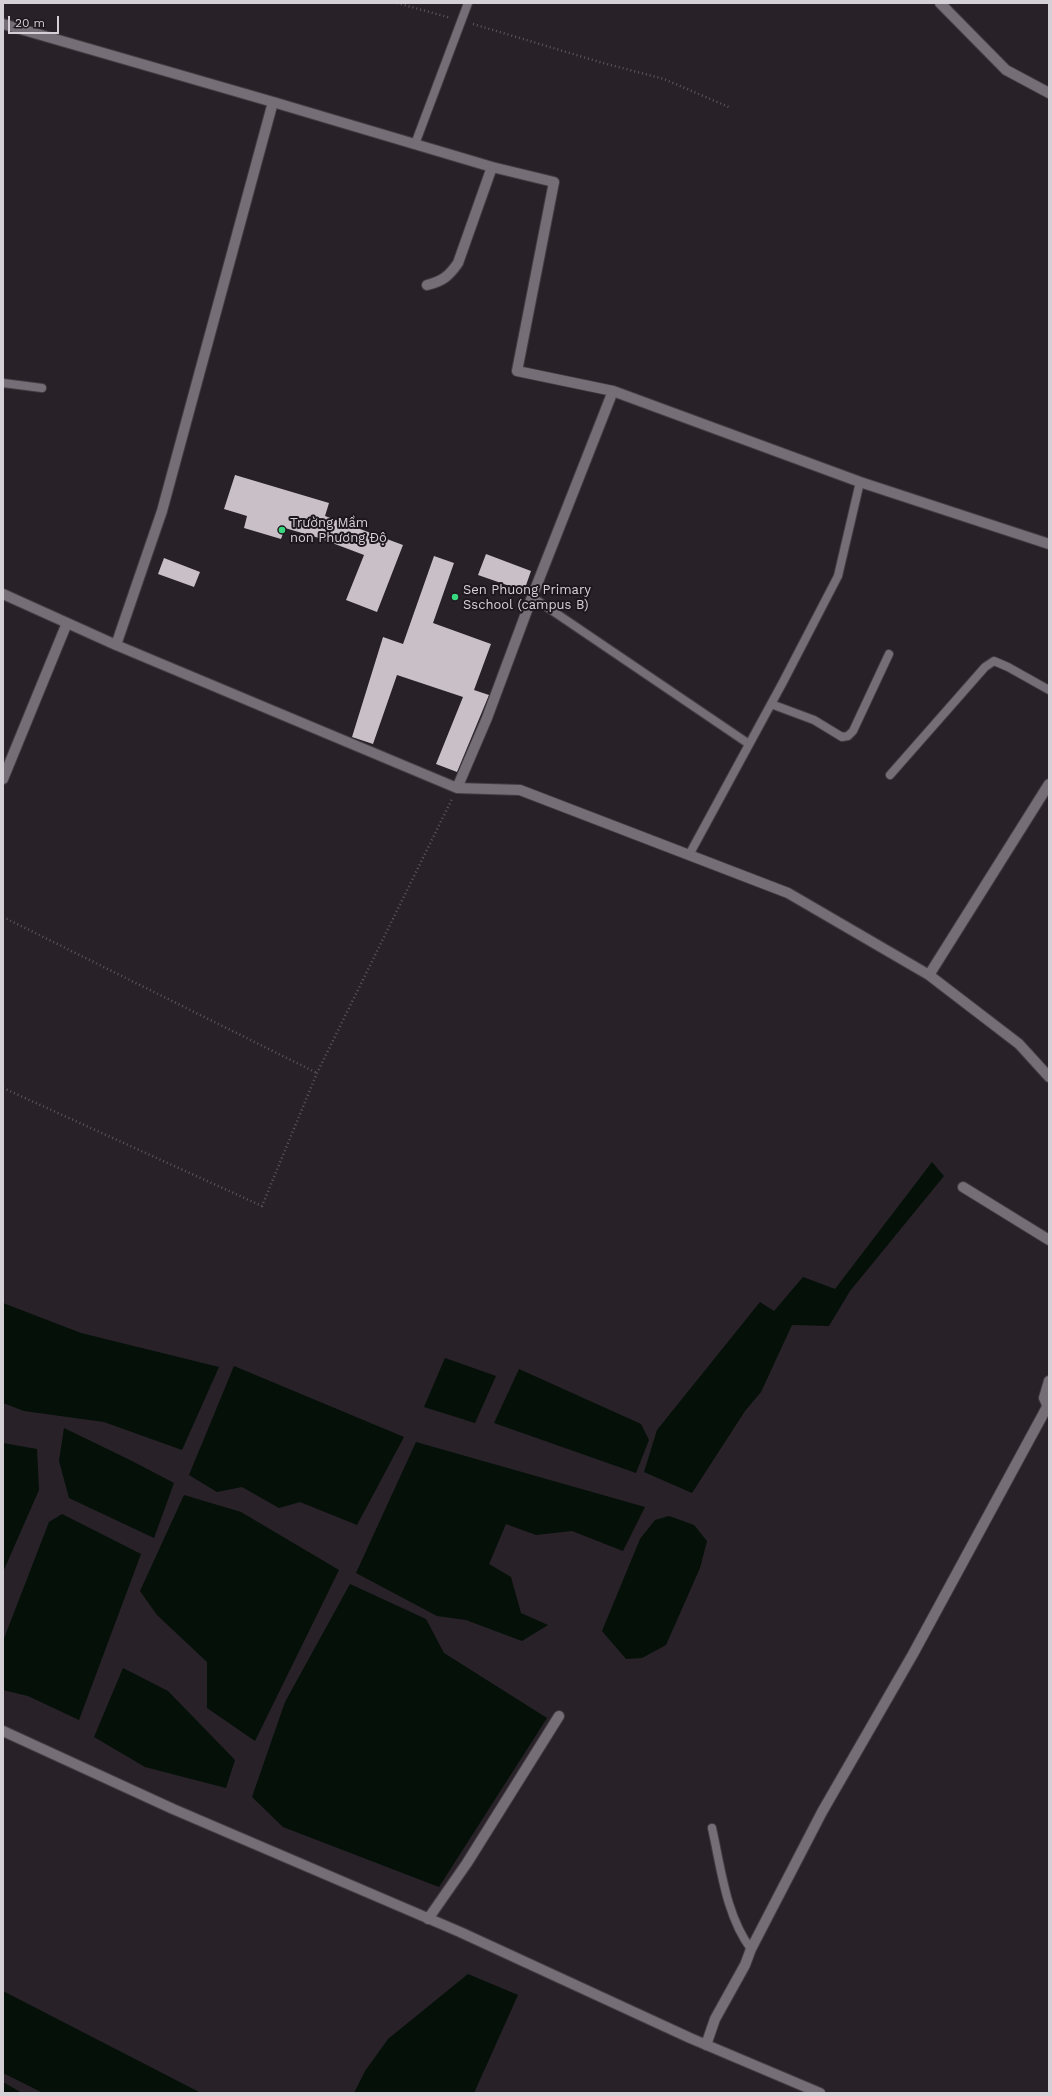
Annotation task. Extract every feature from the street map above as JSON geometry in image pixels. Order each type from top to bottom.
[{"type":"street","points":[[940,3],[1006,70],[1049,94]]},
{"type":"street","points":[[3,24],[492,167],[554,182],[517,371],[613,391],[860,482],[1049,544]]},
{"type":"street","points":[[116,645],[162,511],[274,102]]},
{"type":"street","points":[[428,285],[442,282],[450,276],[458,262],[492,167]]},
{"type":"street","points":[[457,788],[487,718],[532,597],[613,391]]},
{"type":"street","points":[[3,594],[116,645],[457,788],[520,790],[788,893],[929,975],[1019,1044],[1049,1077]]},
{"type":"street","points":[[3,779],[68,623]]},
{"type":"street","points":[[929,975],[1049,784]]},
{"type":"street","points":[[963,1187],[1049,1240]]},
{"type":"street","points":[[706,2045],[715,2019],[745,1966],[752,1948],[822,1812],[913,1654],[1048,1408],[1044,1398],[1049,1381]]},
{"type":"street","points":[[428,1919],[467,1863],[559,1716]]},
{"type":"street","points":[[3,1731],[173,1810],[541,1968],[706,2045],[820,2093]]},
{"type":"lane","points":[[415,144],[468,3]]},
{"type":"lane","points":[[3,384],[42,388]]},
{"type":"lane","points":[[689,855],[838,576],[860,482]]},
{"type":"lane","points":[[532,597],[749,744]]},
{"type":"lane","points":[[771,704],[814,720],[842,737],[848,736],[853,732],[889,654]]},
{"type":"lane","points":[[890,775],[984,667],[994,661],[1008,667],[1049,690]]},
{"type":"lane","points":[[712,1828],[731,1907],[743,1938],[752,1948]]},
{"type":"path","points":[[397,3],[603,63],[664,79],[731,108]]},
{"type":"path","points":[[3,1088],[262,1206],[317,1073],[457,788]]},
{"type":"path","points":[[3,916],[317,1073]]},
{"type":"shaded area","points":[[932,1162],[944,1176],[850,1291],[829,1326],[792,1325],[761,1392],[745,1411],[692,1493],[644,1472],[657,1430],[760,1302],[774,1311],[803,1277],[835,1289]]},
{"type":"shaded area","points":[[3,1303],[81,1333],[219,1367],[182,1450],[104,1422],[24,1411],[3,1403]]},
{"type":"shaded area","points":[[445,1358],[496,1376],[475,1423],[424,1407]]},
{"type":"shaded area","points":[[234,1366],[404,1437],[357,1525],[300,1502],[279,1508],[242,1487],[217,1492],[189,1475]]},
{"type":"shaded area","points":[[519,1369],[641,1424],[649,1440],[636,1473],[494,1423]]},
{"type":"shaded area","points":[[64,1428],[174,1483],[154,1538],[69,1498],[59,1461]]},
{"type":"shaded area","points":[[416,1442],[645,1507],[623,1551],[572,1531],[536,1535],[506,1524],[489,1564],[511,1577],[521,1613],[548,1625],[522,1641],[466,1620],[437,1616],[356,1573]]},
{"type":"shaded area","points":[[3,1443],[37,1449],[39,1490],[3,1572]]},
{"type":"shaded area","points":[[184,1495],[241,1512],[339,1570],[255,1741],[207,1708],[207,1662],[157,1615],[140,1591]]},
{"type":"shaded area","points":[[62,1514],[141,1554],[79,1720],[28,1696],[3,1690],[3,1641],[49,1522]]},
{"type":"shaded area","points":[[669,1516],[694,1525],[707,1541],[700,1568],[666,1645],[642,1658],[626,1659],[602,1631],[640,1539],[655,1520]]},
{"type":"shaded area","points":[[350,1584],[426,1619],[444,1653],[547,1718],[439,1887],[283,1827],[252,1797],[285,1702]]},
{"type":"shaded area","points":[[123,1668],[168,1691],[235,1760],[226,1788],[145,1767],[94,1737]]},
{"type":"shaded area","points":[[468,1974],[518,1995],[474,2093],[354,2093],[365,2071],[388,2039]]},
{"type":"shaded area","points":[[3,1991],[201,2093],[43,2093],[3,2073]]},
{"type":"shaded area","points":[[3,2082],[22,2093],[3,2093]]},
{"type":"building","points":[[235,475],[329,503],[325,516],[403,545],[377,612],[346,600],[364,555],[319,538],[285,528],[281,539],[244,528],[247,516],[224,509]]},
{"type":"building","points":[[486,554],[531,571],[524,591],[478,575]]},
{"type":"building","points":[[434,556],[454,563],[433,623],[491,644],[474,690],[489,695],[457,772],[436,764],[463,697],[397,675],[373,744],[352,737],[383,637],[403,644]]},
{"type":"building","points":[[164,558],[200,572],[194,587],[158,574]]},
{"type":"place","name":"Trường Mầm non Phương Độ","points":[[282,530]]},
{"type":"place","name":"Sen Phuong Primary Sschool (campus B)","points":[[455,597]]}]
